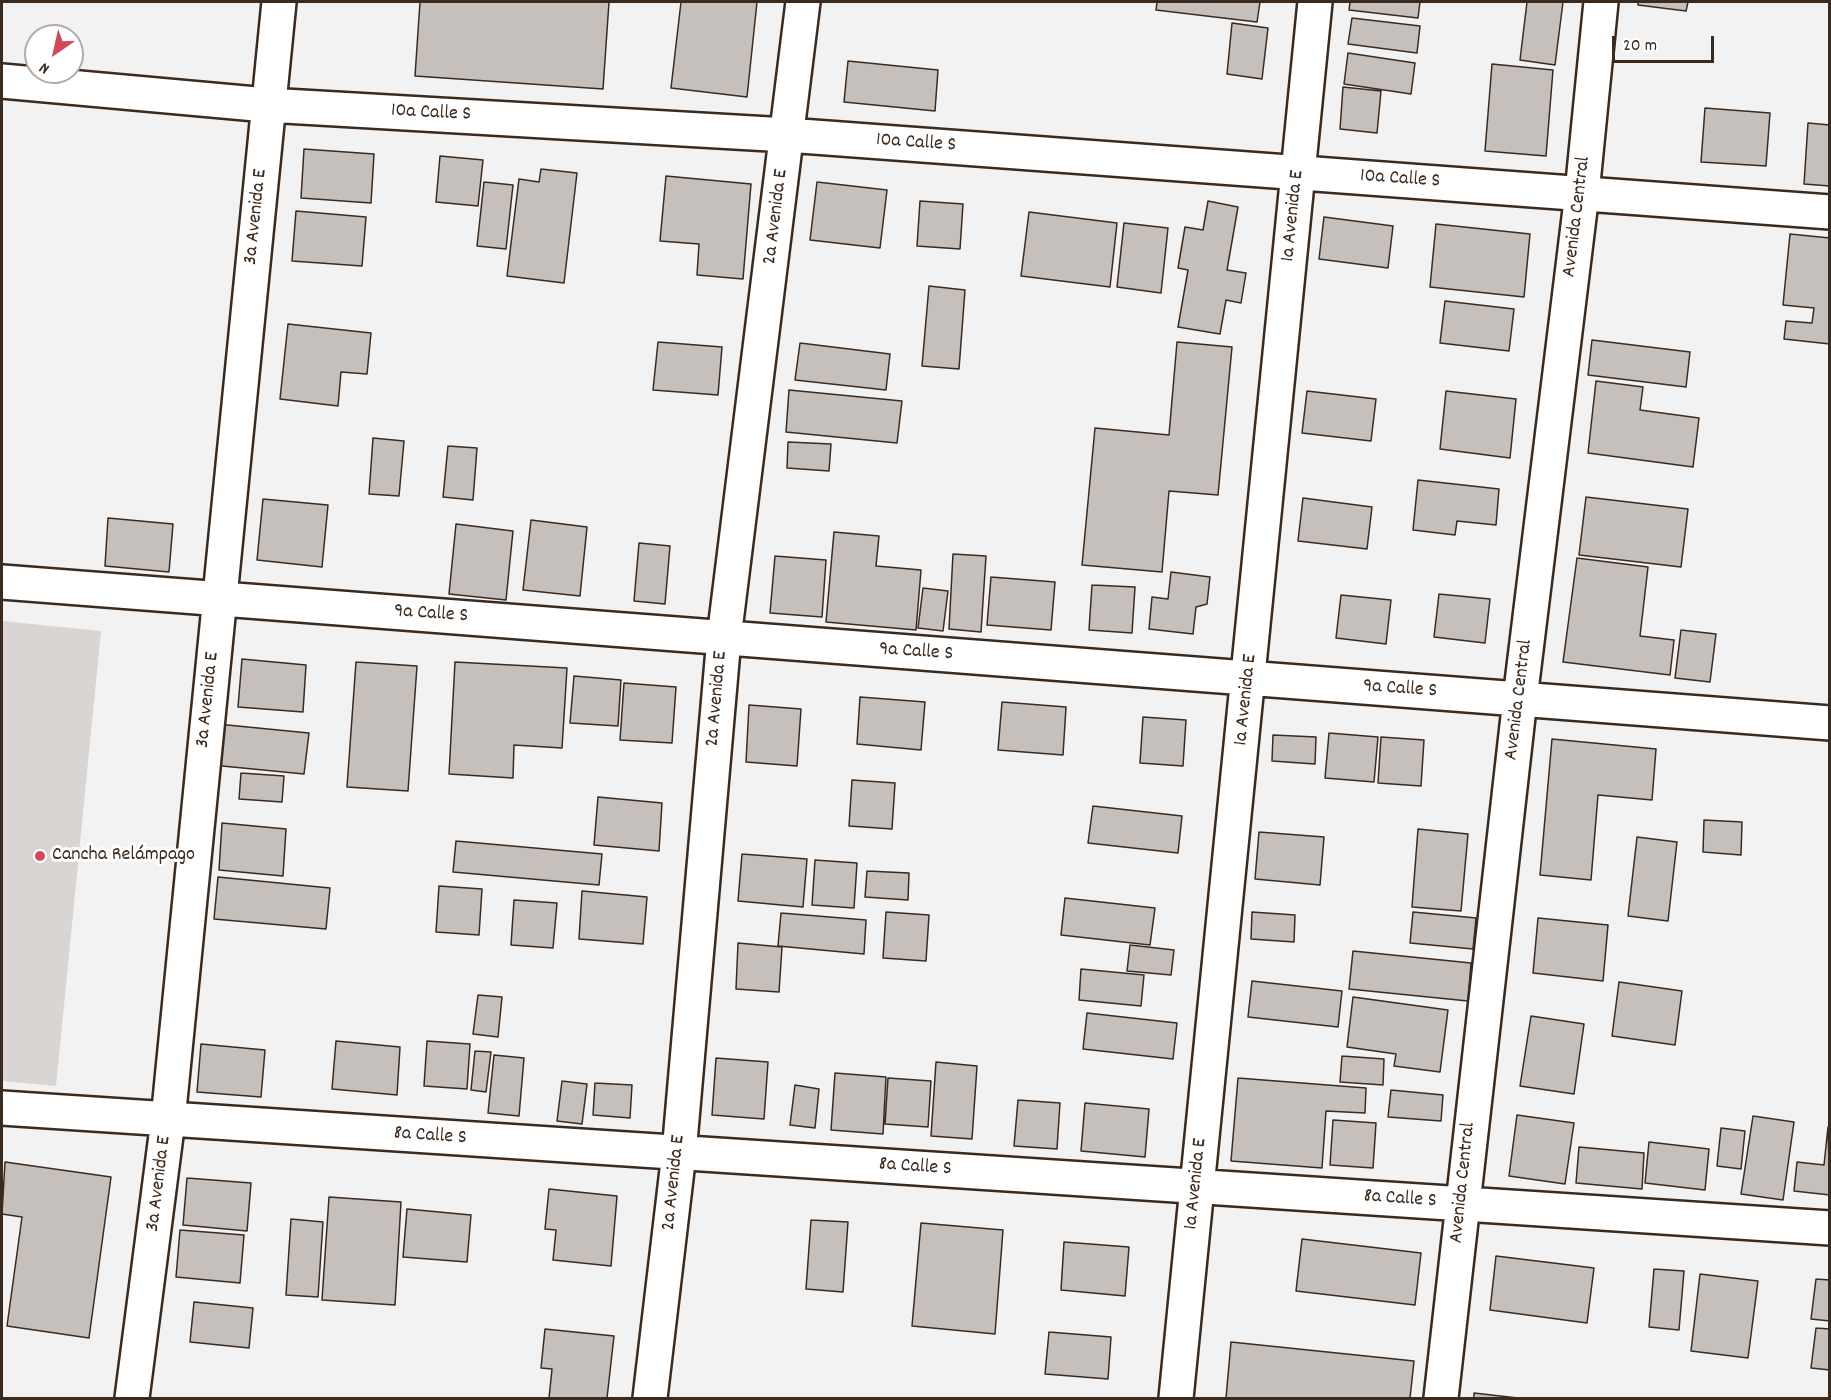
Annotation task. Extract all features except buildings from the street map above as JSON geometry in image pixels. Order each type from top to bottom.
[{"type":"street","name":"3a Avenida E","points":[[132,1398],[168,1120],[279,2]]},
{"type":"street","name":"2a Avenida E","points":[[650,1398],[679,1153],[724,638],[802,2]]},
{"type":"street","name":"1a Avenida E","points":[[1176,1398],[1315,2]]},
{"type":"street","name":"Avenida Central","points":[[1441,1398],[1520,699],[1582,193],[1601,2]]},
{"type":"street","name":"10a Calle S","points":[[2,81],[267,105],[787,135],[1830,212]]},
{"type":"street","name":"9a Calle S","points":[[2,582],[1830,723]]},
{"type":"street","name":"8a Calle S","points":[[2,1108],[1830,1228]]},
{"type":"shaded area","name":"Cancha Relámpago","points":[[2,621],[101,631],[56,1086],[2,1081]]},
{"type":"place","name":"Cancha Relámpago","points":[[40,856]]}]
